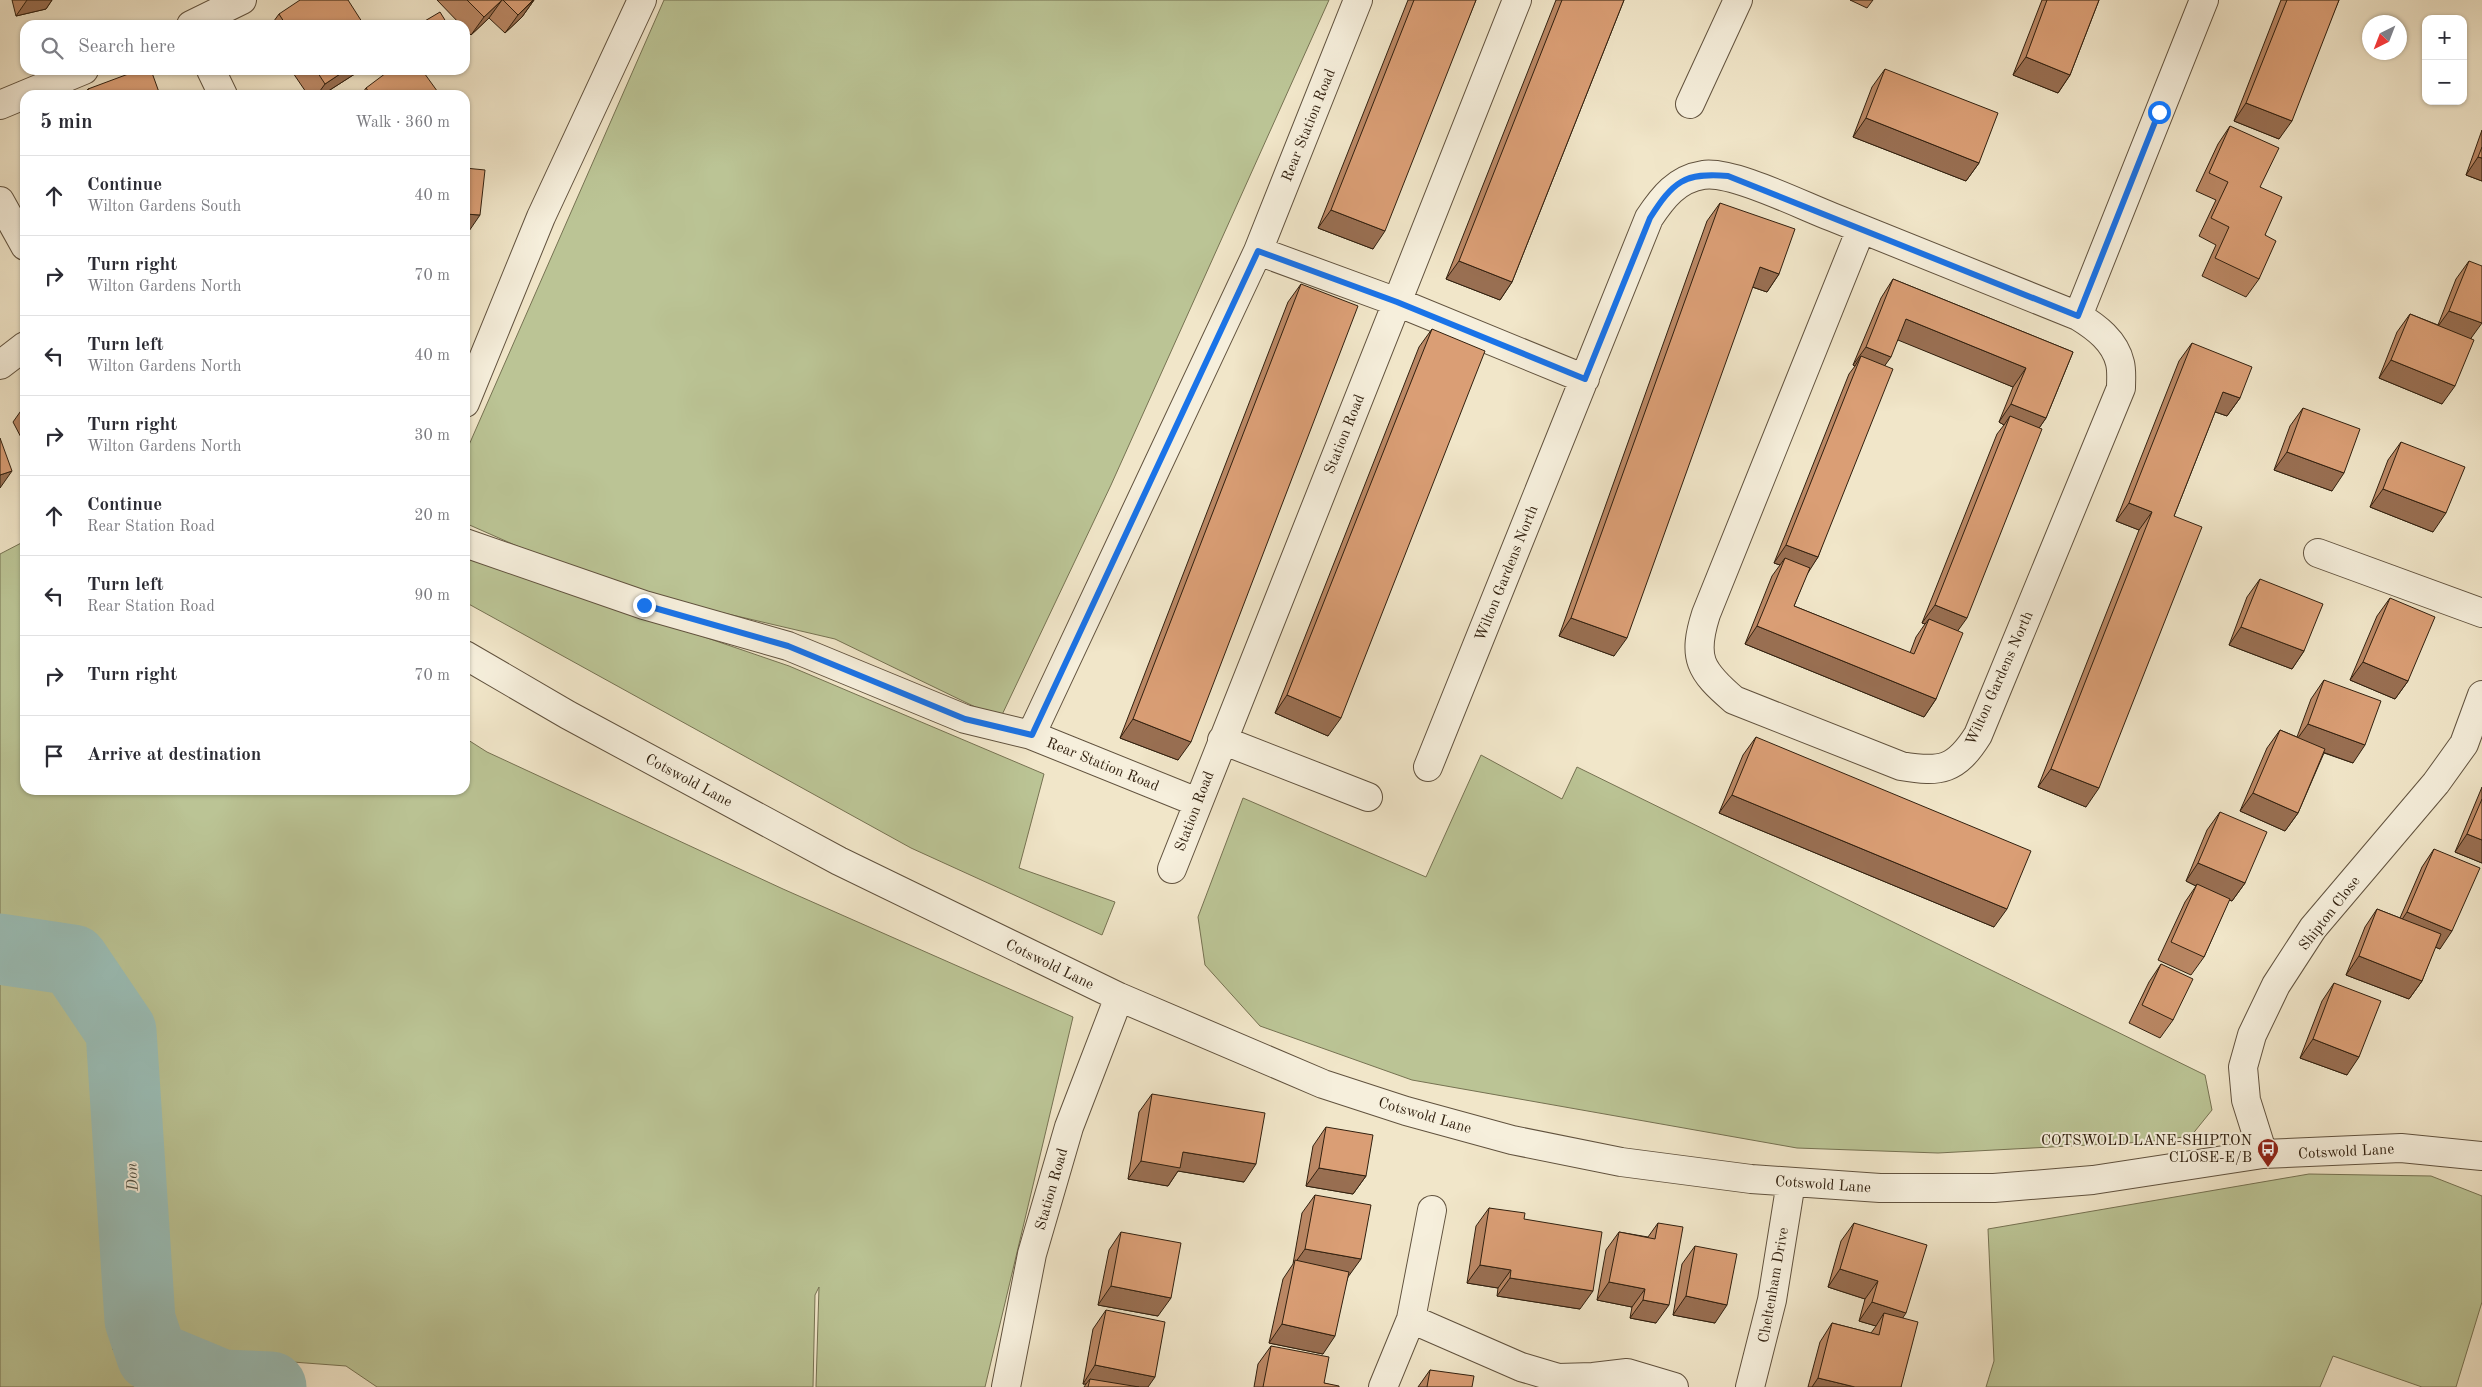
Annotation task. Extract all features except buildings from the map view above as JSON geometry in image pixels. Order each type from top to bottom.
[{"type":"street","points":[[202,20],[242,0]]},
{"type":"street","points":[[470,390],[541,217],[642,0]]},
{"type":"street","name":"Rear Station Road","points":[[1197,802],[1032,735],[1258,251],[1358,0]]},
{"type":"street","name":"Station Road","points":[[1172,869],[1517,0]]},
{"type":"street","points":[[1690,104],[1738,0]]},
{"type":"street","points":[[2078,316],[2204,0]]},
{"type":"street","points":[[36,90],[72,75]]},
{"type":"street","points":[[213,75],[221,90]]},
{"type":"street","points":[[0,105],[20,97]]},
{"type":"street","name":"Wilton Gardens North","points":[[1428,767],[1650,218],[1664,196],[1683,180],[1705,174],[1728,176],[1861,229],[2078,316],[2098,328],[2111,344],[2120,363],[2121,388],[1978,734],[1966,753],[1947,768],[1927,770],[1901,766],[1734,700],[1713,683],[1701,662],[1698,639],[1706,614],[1861,229]]},
{"type":"street","points":[[0,201],[20,237]]},
{"type":"street","points":[[1258,251],[1397,302],[1585,379]]},
{"type":"street","points":[[0,365],[20,350]]},
{"type":"street","points":[[470,545],[644,605],[788,646],[965,719],[1032,735]]},
{"type":"street","points":[[2318,553],[2482,614]]},
{"type":"street","name":"Cotswold Lane","points":[[470,657],[568,715],[839,862],[1119,997],[1323,1084],[1406,1111],[1512,1140],[1622,1162],[1750,1179],[1880,1188],[1994,1188],[2094,1180],[2263,1154],[2401,1148],[2482,1156]]},
{"type":"street","name":"Shipton Close","points":[[2263,1154],[2246,1100],[2243,1067],[2252,1035],[2276,985],[2313,928],[2436,783],[2464,744],[2482,695]]},
{"type":"street","points":[[1222,740],[1368,797]]},
{"type":"street","name":"Station Road","points":[[1006,1387],[1032,1254],[1069,1127],[1119,997]]},
{"type":"street","name":"Cheltenham Drive","points":[[1750,1387],[1772,1300],[1791,1182]]},
{"type":"street","points":[[1383,1387],[1411,1319],[1432,1210]]},
{"type":"street","points":[[1411,1319],[1521,1367],[1558,1378],[1628,1373],[1674,1387]]},
{"type":"green space","points":[[664,0],[1329,0],[1111,485],[1000,719],[835,639],[651,596],[517,546],[470,525],[470,443]]},
{"type":"green space","points":[[20,544],[20,795],[470,795],[470,741],[487,752],[783,889],[1073,1017],[985,1387],[816,1387],[819,1287],[815,1295],[813,1387],[377,1387],[346,1366],[199,1355],[171,1339],[153,1292],[151,1159],[139,1041],[120,979],[80,944],[0,925],[0,554]]},
{"type":"green space","points":[[470,557],[789,666],[1044,774],[1019,868],[1115,902],[1102,935],[911,848],[470,605]]},
{"type":"green space","points":[[1481,755],[1562,799],[1577,767],[2205,1075],[2212,1110],[2191,1136],[2145,1142],[1938,1153],[1797,1148],[1412,1080],[1260,1026],[1205,965],[1198,917],[1243,798],[1426,877]]},
{"type":"green space","points":[[0,971],[62,986],[104,1050],[105,1148],[113,1350],[184,1387],[0,1387]]},
{"type":"green space","points":[[2309,1174],[2431,1176],[2482,1196],[2482,1302],[2456,1387],[2422,1387],[2333,1356],[2320,1387],[1986,1387],[1994,1361],[1988,1229]]},
{"type":"waterway","name":"Don","points":[[0,949],[73,960],[121,1031],[140,1320],[152,1356],[222,1385],[271,1387]]},
{"type":"place","name":"COTSWOLD LANE-SHIPTON CLOSE-E/B","points":[[2268,1168]]},
{"type":"route","points":[[644,605],[788,646],[965,719],[1032,735],[1258,251],[1397,302],[1585,379],[1650,218],[1664,196],[1683,180],[1705,174],[1728,176],[2078,316],[2159,112]]}]
